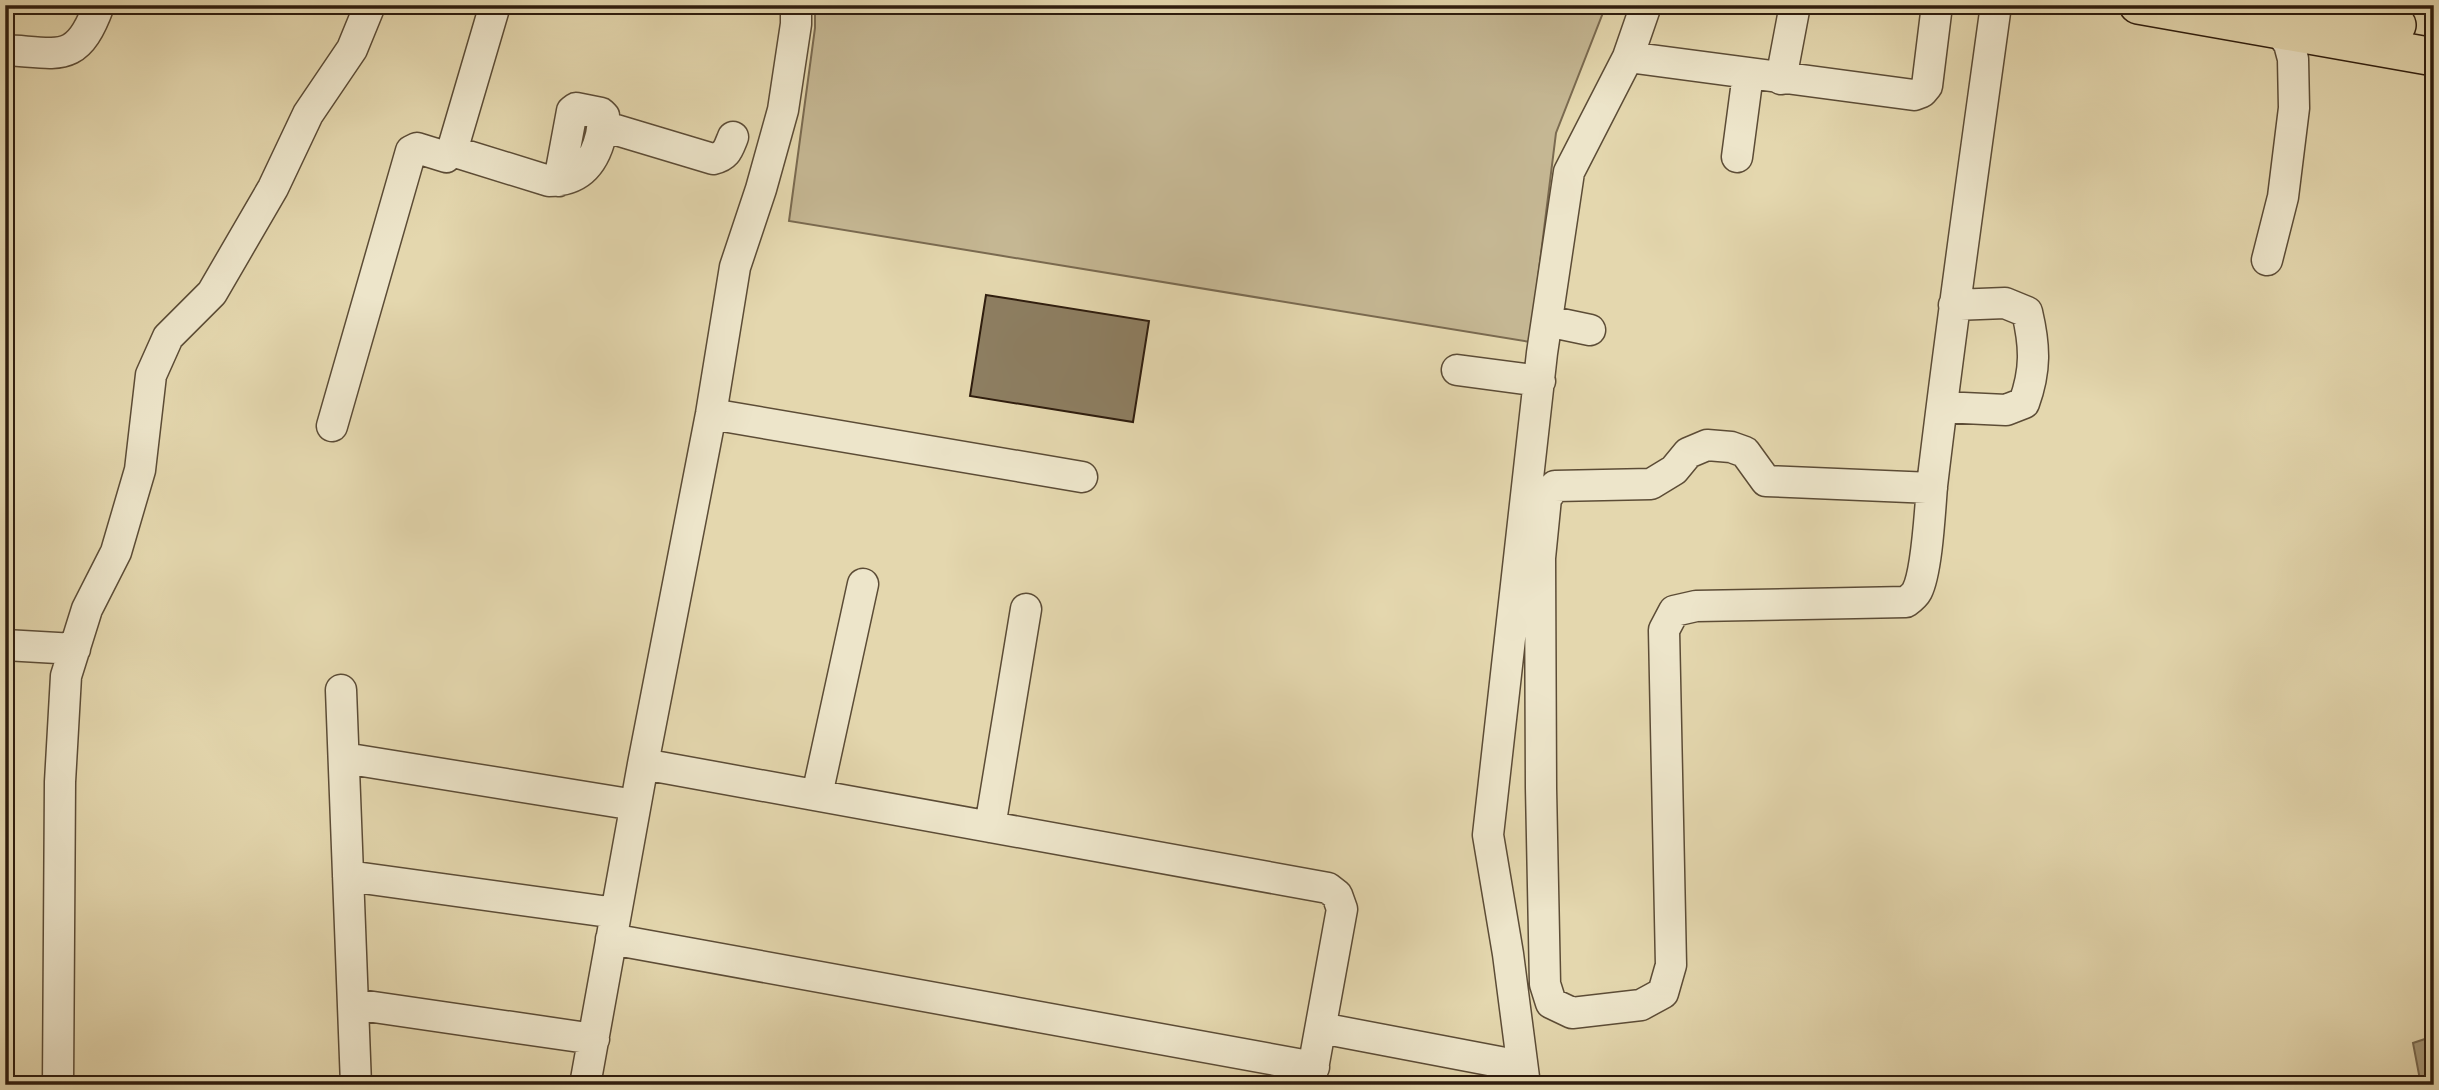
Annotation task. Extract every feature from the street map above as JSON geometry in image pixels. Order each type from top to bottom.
[{"type":"main road","points":[[2138,5],[2282,13],[2434,31]]},
{"type":"main road","points":[[2282,13],[2434,57]]},
{"type":"street","points":[[8,48],[68,52],[80,43],[99,5]]},
{"type":"street","points":[[58,1085],[60,782],[66,676],[87,609],[116,552],[137,481],[151,375],[168,338],[212,293],[272,188],[308,114],[352,49],[370,5]]},
{"type":"street","points":[[332,426],[411,151],[417,148],[446,157],[452,151],[495,5]]},
{"type":"street","points":[[586,1085],[635,805],[711,415],[734,267],[761,190],[783,110],[796,24],[796,5]]},
{"type":"street","points":[[1321,1028],[1517,1074],[1508,954],[1488,835],[1547,321],[1569,172],[1628,57],[1646,5]]},
{"type":"street","points":[[1781,79],[1794,5]]},
{"type":"street","points":[[1628,57],[1913,95],[1922,92],[1927,86],[1937,5]]},
{"type":"street","points":[[1932,488],[1766,481],[1745,452],[1731,447],[1707,445],[1688,453],[1674,470],[1651,484],[1555,486],[1546,498],[1540,558],[1545,984],[1551,1003],[1572,1013],[1641,1005],[1663,993],[1671,965],[1664,630],[1674,611],[1696,606],[1906,602],[1917,593],[1922,572],[1954,305],[1996,5]]},
{"type":"street","points":[[2267,260],[2283,197],[2294,108],[2293,59],[2282,13]]},
{"type":"street","points":[[1737,157],[1748,74]]},
{"type":"street","points":[[452,151],[549,181],[559,181],[587,168],[597,151],[601,135],[613,129],[713,159],[726,153],[733,137]]},
{"type":"street","points":[[1942,407],[2006,410],[2024,403],[2032,381],[2035,343],[2027,312],[2005,303],[1954,305]]},
{"type":"street","points":[[1547,321],[1590,330]]},
{"type":"street","points":[[1457,370],[1540,382]]},
{"type":"street","points":[[711,415],[1082,477]]},
{"type":"street","points":[[817,795],[863,584]]},
{"type":"street","points":[[990,827],[1026,609]]},
{"type":"street","points":[[5,645],[75,649]]},
{"type":"street","points":[[341,690],[356,1085]]},
{"type":"street","points":[[344,758],[635,805]]},
{"type":"street","points":[[348,876],[613,926],[1312,1076],[1342,909],[1337,895],[1328,888],[643,764]]},
{"type":"street","points":[[353,1004],[593,1040]]},
{"type":"shaded area","points":[[815,5],[1606,5],[1556,133],[1530,342],[789,221],[815,28]]},
{"type":"shaded area","points":[[2434,1036],[2434,1085],[2421,1085],[2413,1043]]},
{"type":"building","points":[[986,295],[1149,321],[1133,422],[970,396]]}]
